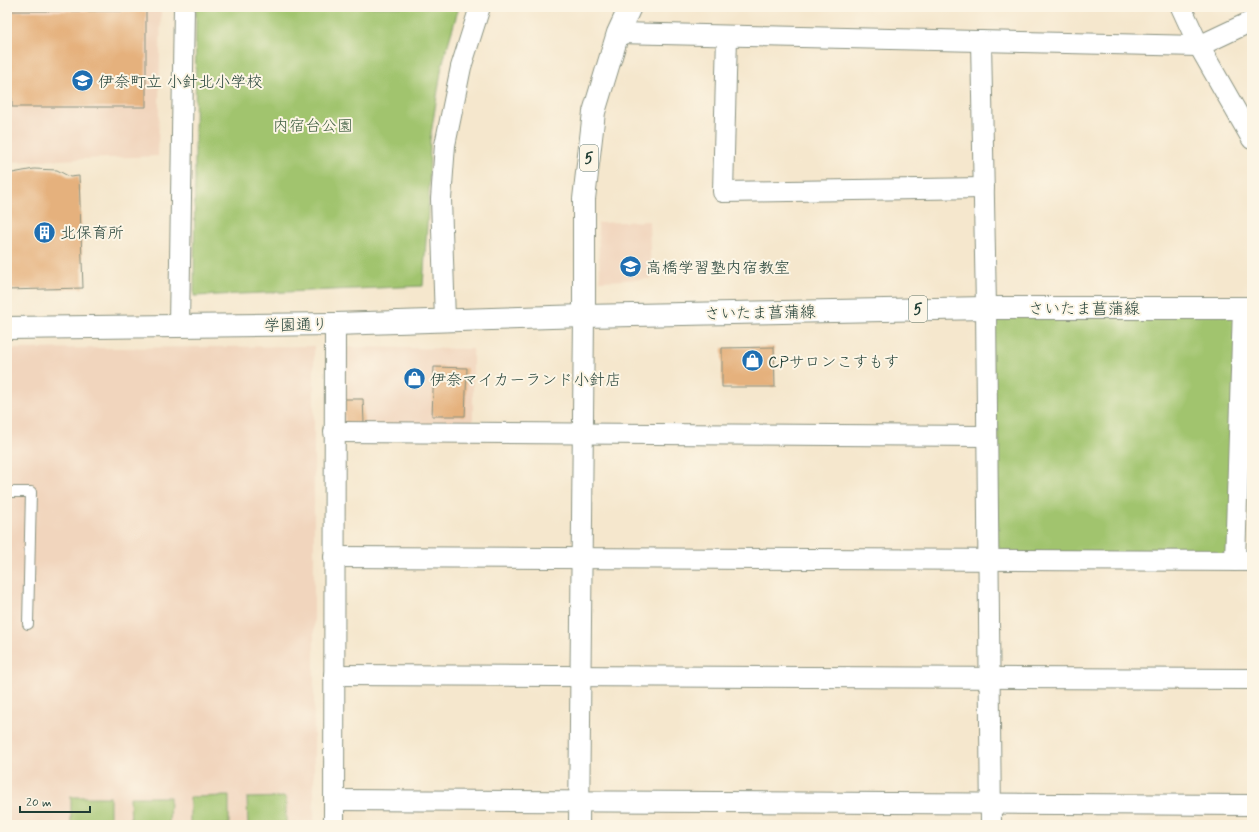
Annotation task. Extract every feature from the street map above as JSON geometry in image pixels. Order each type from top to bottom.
[{"type":"main road","name":"5","points":[[584,316],[584,199],[594,112],[618,33],[630,7]]},
{"type":"main road","name":"さいたま菖蒲線","points":[[584,316],[986,308],[1248,308]]},
{"type":"main road","name":"学園通り","points":[[7,328],[335,324],[584,316]]},
{"type":"street","points":[[179,325],[184,7]]},
{"type":"street","points":[[445,320],[441,199],[445,145],[461,68],[480,7]]},
{"type":"street","points":[[1181,7],[1199,46],[1252,139]]},
{"type":"street","points":[[618,33],[1199,46],[1252,22]]},
{"type":"street","points":[[727,36],[722,192],[984,188]]},
{"type":"street","points":[[981,41],[988,436],[991,825]]},
{"type":"street","points":[[334,557],[1243,561],[1248,308]]},
{"type":"street","points":[[578,825],[584,316]]},
{"type":"street","points":[[334,825],[335,324]]},
{"type":"street","points":[[334,432],[988,436]]},
{"type":"street","points":[[334,675],[1252,679]]},
{"type":"street","points":[[334,800],[1252,805]]},
{"type":"lane","points":[[7,492],[31,492],[28,624]]},
{"type":"shaded area","name":"伊奈町立 小針北小学校","points":[[7,7],[161,7],[158,156],[7,162]]},
{"type":"shaded area","points":[[649,221],[651,279],[600,281],[598,223]]},
{"type":"shaded area","points":[[314,346],[314,825],[7,825],[7,349]]},
{"type":"shaded area","points":[[344,347],[473,349],[473,424],[342,426]]},
{"type":"green space","name":"内宿台公園","points":[[196,7],[459,7],[442,65],[430,140],[429,196],[423,286],[194,296]]},
{"type":"green space","points":[[986,308],[1243,308],[1235,561],[989,560]]},
{"type":"green space","points":[[229,796],[229,825],[190,825],[190,797]]},
{"type":"green space","points":[[71,797],[110,797],[110,825],[71,825]]},
{"type":"green space","points":[[130,797],[170,797],[169,825],[131,825]]},
{"type":"green space","points":[[286,797],[286,825],[248,825],[247,798]]},
{"type":"building","points":[[7,11],[146,11],[146,107],[12,107],[12,98],[7,98]]},
{"type":"building","name":"北保育所","points":[[34,169],[57,170],[70,177],[79,176],[83,288],[7,290],[7,174]]},
{"type":"building","points":[[774,347],[775,387],[722,387],[722,348]]},
{"type":"building","points":[[434,367],[467,368],[465,416],[432,416]]},
{"type":"building","points":[[344,399],[363,399],[364,422],[345,424]]},
{"type":"place","name":"伊奈町立 小針北小学校","points":[[83,81]]},
{"type":"place","name":"北保育所","points":[[44,232]]},
{"type":"place","name":"高橋学習塾内宿教室","points":[[630,267]]},
{"type":"place","name":"CPサロンこすもす","points":[[752,361]]},
{"type":"place","name":"伊奈マイカーランド小針店","points":[[414,379]]}]
